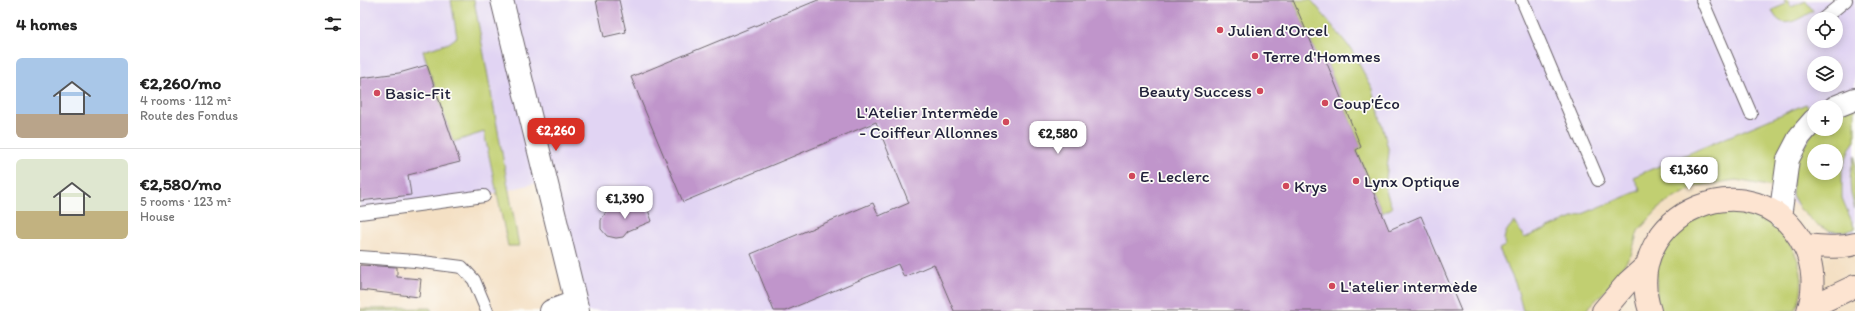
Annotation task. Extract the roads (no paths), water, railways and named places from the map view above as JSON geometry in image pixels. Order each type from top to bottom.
[{"type":"main road","points":[[1650,311],[1645,291],[1647,265],[1652,249],[1665,229],[1683,213],[1700,204],[1720,200],[1744,201],[1766,208],[1780,217],[1796,232],[1810,260],[1812,292],[1808,310]]},
{"type":"main road","points":[[1803,245],[1847,246],[1855,244]]},
{"type":"main road","points":[[1603,311],[1628,282],[1647,265]]},
{"type":"main road","points":[[1808,310],[1855,286]]},
{"type":"street","points":[[502,0],[576,306],[551,311]]},
{"type":"street","points":[[1843,104],[1855,99]]},
{"type":"street","points":[[1780,217],[1788,159],[1800,136],[1807,128]]},
{"type":"lane","points":[[1522,0],[1598,180]]},
{"type":"lane","points":[[1702,0],[1751,114]]},
{"type":"lane","points":[[1831,12],[1846,0]]},
{"type":"lane","points":[[360,213],[484,196]]},
{"type":"lane","points":[[360,257],[415,261],[462,267],[474,280],[486,311]]},
{"type":"place","name":"Julien d'Orcel","points":[[1220,30]]},
{"type":"place","name":"Terre d'Hommes","points":[[1255,56]]},
{"type":"place","name":"Beauty Success","points":[[1260,91]]},
{"type":"place","name":"Basic-Fit","points":[[377,93]]},
{"type":"place","name":"Coup'Éco","points":[[1325,103]]},
{"type":"place","name":"L'Atelier Intermède - Coiffeur Allonnes","points":[[1006,122]]},
{"type":"place","name":"E. Leclerc","points":[[1132,176]]},
{"type":"place","name":"Lynx Optique","points":[[1356,181]]},
{"type":"place","name":"Krys","points":[[1286,186]]},
{"type":"place","name":"L'atelier intermède","points":[[1332,286]]}]
